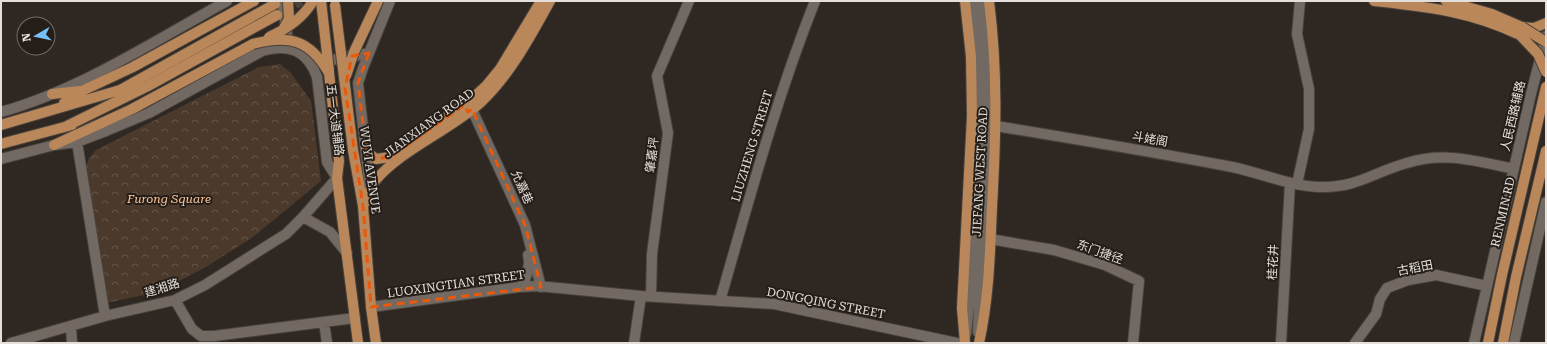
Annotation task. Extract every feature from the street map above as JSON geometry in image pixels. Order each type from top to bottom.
[{"type":"main road","points":[[58,108],[84,90],[116,75],[254,1]]},
{"type":"main road","points":[[283,30],[289,19],[288,1]]},
{"type":"main road","points":[[54,145],[132,109],[253,44],[283,30],[303,15],[313,1]]},
{"type":"main road","points":[[321,1],[339,161],[337,178],[358,343]]},
{"type":"main road","points":[[323,21],[325,1]]},
{"type":"main road","points":[[345,88],[351,59],[377,1]]},
{"type":"main road","name":"JIANXIANG ROAD","points":[[363,206],[375,181],[394,164],[468,107],[500,69],[540,1]]},
{"type":"main road","name":"JIANXIANG ROAD","points":[[366,148],[368,153],[376,158],[390,157],[491,92],[507,73],[550,1]]},
{"type":"main road","name":"JIEFANG WEST ROAD","points":[[965,1],[972,87],[962,308],[965,343]]},
{"type":"main road","name":"JIEFANG WEST ROAD","points":[[979,343],[986,311],[996,126],[996,58],[989,1]]},
{"type":"main road","points":[[1374,1],[1453,10],[1521,31],[1546,51]]},
{"type":"main road","points":[[1446,1],[1492,14],[1521,31],[1546,42]]},
{"type":"main road","name":"WUYI AVENUE","points":[[334,2],[353,150],[363,206],[371,307],[376,343]]},
{"type":"main road","points":[[1,125],[120,90],[279,3]]},
{"type":"main road","points":[[67,126],[148,86],[277,15]]},
{"type":"main road","points":[[1521,31],[1546,23]]},
{"type":"main road","points":[[1521,31],[1538,54],[1546,72]]},
{"type":"main road","points":[[253,44],[281,38],[295,40],[314,53],[329,73]]},
{"type":"main road","name":"RENMIN.RD","points":[[1488,343],[1546,87]]},
{"type":"main road","points":[[52,94],[84,90]]},
{"type":"main road","points":[[1,144],[132,109]]},
{"type":"main road","points":[[1503,343],[1516,277],[1546,151]]},
{"type":"street","points":[[1,112],[78,83],[227,1]]},
{"type":"street","points":[[377,1],[381,24]]},
{"type":"street","points":[[370,190],[358,83],[390,1]]},
{"type":"street","name":"肇嘉坪","points":[[651,296],[652,254],[668,133],[657,76],[689,1]]},
{"type":"street","name":"LIUZHENG STREET","points":[[720,301],[772,119],[798,43],[815,1]]},
{"type":"street","name":"JIEFANG WEST ROAD","points":[[973,1],[980,92],[976,270],[979,343]]},
{"type":"street","name":"JIEFANG WEST ROAD","points":[[965,343],[976,270],[988,134],[988,86],[980,1]]},
{"type":"street","name":"桂花井","points":[[1281,343],[1294,184],[1309,129],[1309,89],[1297,34],[1300,1]]},
{"type":"street","points":[[279,3],[289,48]]},
{"type":"street","name":"人民西路辅路","points":[[1474,343],[1546,36]]},
{"type":"street","points":[[1,159],[54,145],[77,142],[148,113],[262,51],[278,48],[289,48],[302,54],[311,64],[369,53]]},
{"type":"street","name":"五一大道辅路","points":[[311,64],[317,77],[327,162],[337,178]]},
{"type":"street","name":"允嘉巷","points":[[468,107],[525,226],[541,287]]},
{"type":"street","name":"允嘉巷","points":[[468,107],[527,247],[529,267],[521,287]]},
{"type":"street","name":"斗姥阁","points":[[996,126],[1234,167],[1294,184],[1320,187],[1349,184],[1364,180],[1408,162],[1433,157],[1458,157],[1514,169]]},
{"type":"street","points":[[77,142],[105,316]]},
{"type":"street","name":"建湘路","points":[[11,343],[105,316],[175,300],[205,285],[286,234],[337,178]]},
{"type":"street","points":[[1514,343],[1546,202]]},
{"type":"street","points":[[303,217],[330,232],[347,253]]},
{"type":"street","name":"东门捷径","points":[[990,240],[1054,250],[1105,266],[1139,281],[1133,343]]},
{"type":"street","name":"古稻田","points":[[1355,343],[1376,314],[1380,299],[1387,288],[1408,280],[1436,275],[1487,286]]},
{"type":"street","name":"LUOXINGTIAN STREET","points":[[371,307],[521,287],[541,287],[641,296]]},
{"type":"street","points":[[634,343],[641,296]]},
{"type":"street","name":"DONGQING STREET","points":[[641,296],[774,304],[956,343]]},
{"type":"street","points":[[175,300],[192,329],[201,336],[214,336],[355,318]]},
{"type":"street","points":[[324,322],[326,343]]},
{"type":"street","points":[[71,326],[72,343]]},
{"type":"highlighted area","points":[[369,53],[358,83],[366,148],[376,159],[390,157],[464,105],[468,112],[472,109],[525,225],[541,287],[371,307],[363,206],[345,88],[352,56]]},
{"type":"green space","name":"Furong Square","points":[[280,64],[291,73],[311,101],[321,181],[253,237],[206,267],[158,292],[106,303],[86,168],[89,158],[96,150],[259,67]]},
{"type":"tunnel","points":[[282,12],[301,1]]}]
